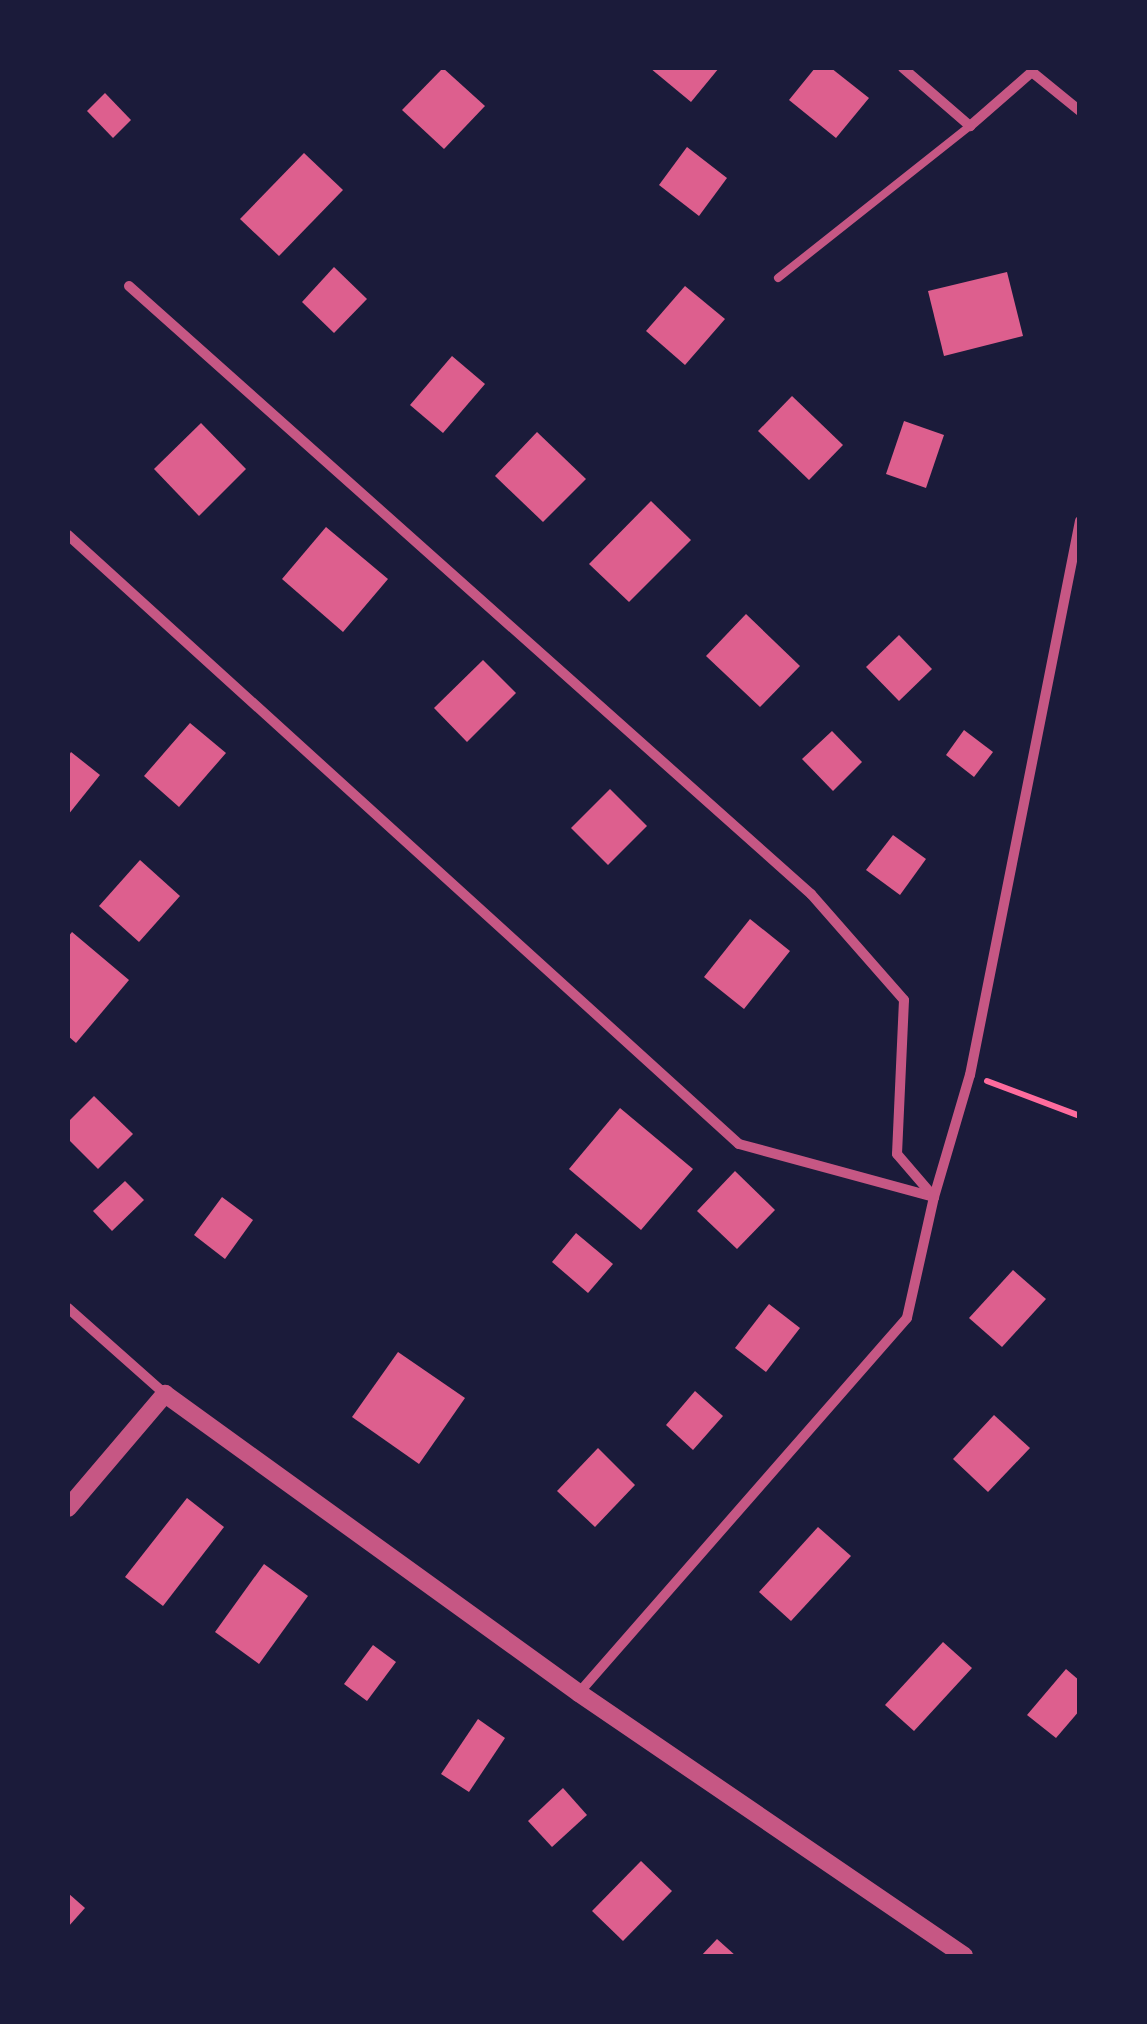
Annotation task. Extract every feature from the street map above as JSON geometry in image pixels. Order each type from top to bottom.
[{"type":"street","points":[[903,68],[970,126],[1034,70],[1080,111]]},
{"type":"street","points":[[129,286],[810,894],[846,934],[904,1000],[897,1154],[934,1197]]},
{"type":"street","points":[[579,1693],[907,1318],[934,1197],[970,1075],[1080,521]]},
{"type":"street","points":[[68,534],[738,1144],[934,1197]]},
{"type":"street","points":[[68,1308],[165,1394],[579,1693],[964,1956]]},
{"type":"street","points":[[68,1508],[165,1394]]},
{"type":"lane","points":[[778,278],[970,126]]},
{"type":"path","points":[[970,1075],[1080,1116]]},
{"type":"building","points":[[443,68],[485,106],[444,149],[402,110]]},
{"type":"building","points":[[650,68],[719,68],[691,102]]},
{"type":"building","points":[[815,68],[831,68],[869,98],[836,138],[789,100]]},
{"type":"building","points":[[105,93],[131,120],[113,138],[87,111]]},
{"type":"building","points":[[687,147],[727,178],[699,216],[659,185]]},
{"type":"building","points":[[304,153],[343,190],[279,256],[240,219]]},
{"type":"building","points":[[334,267],[367,299],[334,333],[302,302]]},
{"type":"building","points":[[1007,272],[1023,336],[944,356],[928,291]]},
{"type":"building","points":[[685,286],[725,319],[685,365],[646,331]]},
{"type":"building","points":[[452,356],[485,384],[443,433],[410,405]]},
{"type":"building","points":[[792,396],[843,445],[809,480],[758,431]]},
{"type":"building","points":[[904,421],[944,435],[926,488],[886,474]]},
{"type":"building","points":[[201,423],[246,469],[199,516],[154,469]]},
{"type":"building","points":[[537,432],[586,479],[543,522],[495,476]]},
{"type":"building","points":[[651,501],[691,540],[629,602],[589,564]]},
{"type":"building","points":[[326,527],[388,579],[343,632],[282,579]]},
{"type":"building","points":[[746,614],[800,666],[760,707],[706,656]]},
{"type":"building","points":[[899,635],[932,669],[899,701],[866,667]]},
{"type":"building","points":[[483,660],[516,693],[467,742],[434,708]]},
{"type":"building","points":[[190,723],[226,753],[179,807],[144,776]]},
{"type":"building","points":[[964,730],[993,752],[974,777],[946,755]]},
{"type":"building","points":[[832,731],[862,762],[833,791],[802,759]]},
{"type":"building","points":[[71,752],[100,775],[68,815],[68,757]]},
{"type":"building","points":[[610,789],[647,826],[608,865],[571,828]]},
{"type":"building","points":[[893,835],[926,859],[900,895],[866,870]]},
{"type":"building","points":[[140,860],[180,896],[139,942],[99,906]]},
{"type":"building","points":[[750,919],[790,951],[744,1009],[704,977]]},
{"type":"building","points":[[72,932],[129,980],[76,1043],[68,1036],[68,937]]},
{"type":"building","points":[[94,1096],[133,1134],[98,1169],[68,1139],[68,1122]]},
{"type":"building","points":[[620,1108],[693,1169],[641,1230],[569,1169]]},
{"type":"building","points":[[735,1171],[775,1210],[737,1249],[697,1211]]},
{"type":"building","points":[[125,1181],[144,1200],[112,1231],[93,1211]]},
{"type":"building","points":[[222,1197],[253,1220],[225,1259],[194,1235]]},
{"type":"building","points":[[576,1233],[613,1264],[588,1293],[552,1262]]},
{"type":"building","points":[[1013,1270],[1046,1299],[1002,1347],[969,1318]]},
{"type":"building","points":[[769,1304],[800,1328],[766,1372],[735,1348]]},
{"type":"building","points":[[398,1352],[465,1398],[419,1464],[352,1417]]},
{"type":"building","points":[[695,1391],[723,1416],[693,1450],[666,1425]]},
{"type":"building","points":[[994,1415],[1030,1448],[988,1492],[953,1459]]},
{"type":"building","points":[[598,1448],[635,1485],[595,1527],[557,1491]]},
{"type":"building","points":[[187,1498],[224,1527],[163,1606],[125,1577]]},
{"type":"building","points":[[818,1527],[851,1556],[791,1621],[759,1592]]},
{"type":"building","points":[[264,1564],[308,1596],[259,1664],[215,1632]]},
{"type":"building","points":[[943,1642],[972,1668],[914,1731],[885,1705]]},
{"type":"building","points":[[373,1645],[396,1662],[367,1701],[344,1684]]},
{"type":"building","points":[[1066,1669],[1080,1681],[1080,1710],[1056,1738],[1027,1715]]},
{"type":"building","points":[[478,1719],[505,1738],[469,1792],[441,1774]]},
{"type":"building","points":[[563,1788],[587,1815],[552,1847],[528,1821]]},
{"type":"building","points":[[641,1861],[672,1891],[623,1941],[592,1911]]},
{"type":"building","points":[[68,1893],[85,1908],[68,1927]]},
{"type":"building","points":[[717,1939],[736,1956],[701,1956]]}]
